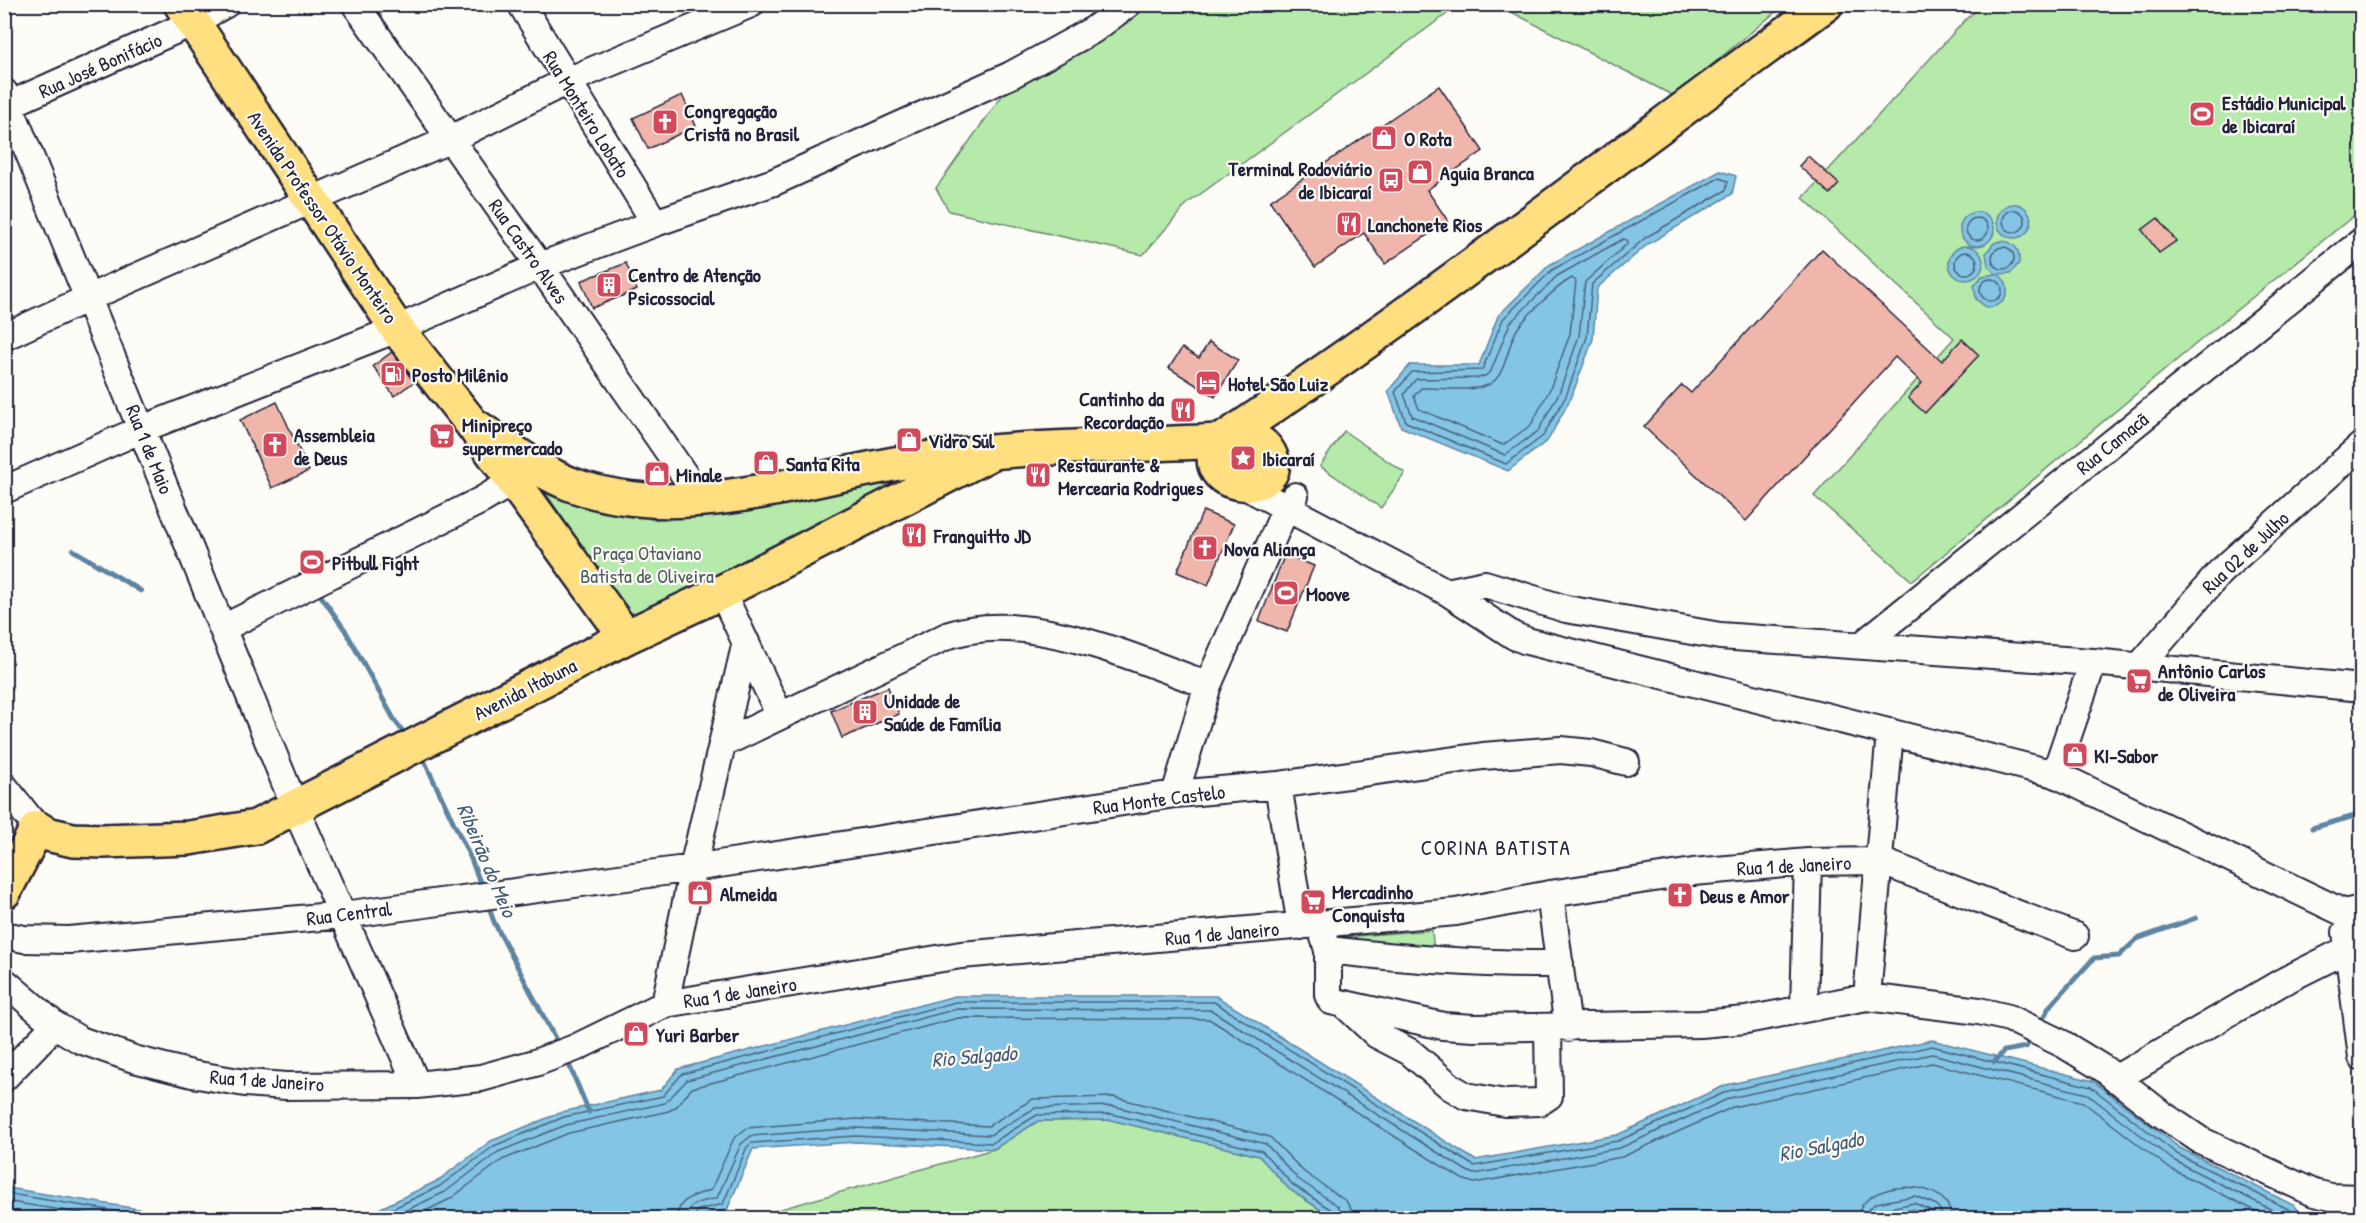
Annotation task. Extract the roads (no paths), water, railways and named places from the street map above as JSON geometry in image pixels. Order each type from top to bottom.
[{"type":"main road","points":[[1233,481],[1216,467],[1215,459],[1224,439],[1299,390],[1443,288],[1693,100],[1826,4]]},
{"type":"main road","name":"Avenida Professor Otávio Monteiro","points":[[188,13],[397,329],[472,424],[626,637]]},
{"type":"main road","points":[[1130,446],[1233,481],[1252,485],[1269,475],[1271,459],[1299,390]]},
{"type":"main road","points":[[472,424],[572,485],[637,499],[701,499],[768,490],[889,464],[993,452],[1130,446],[1224,439],[1236,435],[1250,438],[1263,446],[1271,459]]},
{"type":"main road","name":"Avenida Itabuna","points":[[37,828],[47,834],[73,840],[189,838],[256,827],[626,637],[722,592],[993,452]]},
{"type":"main road","points":[[4,892],[37,828]]},
{"type":"street","name":"Rua José Bonifácio","points":[[6,101],[188,13],[226,4]]},
{"type":"street","name":"Rua Castro Alves","points":[[355,4],[701,499]]},
{"type":"street","name":"Rua Monteiro Lobato","points":[[521,4],[655,223]]},
{"type":"street","points":[[4,337],[451,139],[567,81],[751,4]]},
{"type":"street","points":[[4,490],[142,429],[397,329],[540,266],[774,182],[1011,75],[1093,30],[1128,4]]},
{"type":"street","name":"Rua 1 de Maio","points":[[6,101],[295,807],[417,1085]]},
{"type":"street","name":"Rua Camacã","points":[[1863,644],[2361,241]]},
{"type":"street","name":"Rua 02 de Julho","points":[[2139,667],[2220,572],[2361,445]]},
{"type":"street","points":[[1175,794],[1208,685],[1291,502],[1271,459]]},
{"type":"street","points":[[223,628],[482,500],[514,481]]},
{"type":"street","points":[[1233,481],[1291,502],[1318,524],[1447,592],[1514,636],[1527,641],[2055,774],[2353,911],[2348,949],[2361,1057]]},
{"type":"street","points":[[1447,592],[1485,584],[1566,609],[1720,636],[1863,644],[2093,662],[2361,688]]},
{"type":"street","points":[[722,592],[780,716]]},
{"type":"street","points":[[722,744],[949,635],[969,628],[1040,630],[1109,650],[1208,685]]},
{"type":"street","points":[[664,1004],[746,642]]},
{"type":"street","points":[[2055,774],[2093,662]]},
{"type":"street","points":[[1867,997],[1890,732]]},
{"type":"street","name":"Rua Monte Castelo","points":[[693,868],[1175,794],[1278,785],[1530,751],[1561,750],[1591,753],[1626,762]]},
{"type":"street","points":[[1278,785],[1311,926],[1328,950],[1329,999],[1334,1003],[1443,1026],[1474,1028],[1558,1028],[1724,1022],[1746,1020],[1867,997],[1979,1011],[2009,1018],[2040,1032],[2092,1061],[2200,1140],[2246,1163],[2314,1193],[2331,1197],[2361,1198]]},
{"type":"street","points":[[4,786],[37,828]]},
{"type":"street","points":[[1880,861],[2075,936]]},
{"type":"street","name":"Rua 1 de Janeiro","points":[[4,981],[55,1025],[80,1040],[134,1059],[192,1074],[244,1083],[286,1086],[417,1085],[481,1078],[511,1071],[575,1047],[664,1004],[961,955],[1456,912],[1550,894],[1693,872],[1809,862],[1880,861]]},
{"type":"street","points":[[1804,1008],[1809,862]]},
{"type":"street","name":"Rua Central","points":[[4,935],[24,939],[69,940],[343,915],[693,868]]},
{"type":"street","points":[[1346,1006],[1377,1035],[1410,1053],[1451,1087],[1466,1096],[1505,1103],[1540,1102],[1549,1096],[1558,1028],[1560,964],[1550,894]]},
{"type":"street","points":[[2115,1079],[2282,982],[2348,949]]},
{"type":"street","points":[[1328,950],[1429,962],[1560,964]]},
{"type":"street","points":[[4,1078],[55,1025]]},
{"type":"water","points":[[1720,171],[1736,176],[1732,194],[1648,244],[1597,288],[1593,339],[1571,398],[1548,440],[1508,471],[1401,427],[1388,391],[1410,365],[1479,365],[1498,316],[1549,265]]},
{"type":"water","points":[[2014,204],[2026,209],[2031,221],[2026,233],[2014,238],[2002,233],[1997,221],[2002,209]]},
{"type":"water","points":[[1977,212],[1989,217],[1994,229],[1989,241],[1977,246],[1965,241],[1960,229],[1965,217]]},
{"type":"water","points":[[2009,242],[2015,247],[2019,263],[2011,273],[1998,274],[2006,284],[2004,301],[1993,307],[1986,307],[1976,299],[1974,286],[1982,276],[1996,274],[1988,266],[1986,253],[1994,243]]},
{"type":"water","points":[[1966,246],[1978,251],[1983,263],[1978,275],[1966,280],[1954,275],[1949,263],[1954,251]]},
{"type":"water","name":"Rio Salgado","points":[[955,996],[1216,996],[1475,1160],[1617,1135],[1726,1085],[1932,1040],[2093,1081],[2180,1148],[2295,1206],[2305,1218],[1934,1218],[1914,1209],[1867,1218],[1333,1218],[1289,1189],[1259,1156],[1111,1120],[1038,1121],[994,1149],[856,1142],[753,1149],[727,1210],[687,1218],[360,1218],[437,1181],[491,1141],[562,1112],[661,1090],[678,1069]]},
{"type":"water","points":[[4,1187],[8,1188],[194,1218],[5,1218]]},
{"type":"waterway","name":"Ribeirão do Meio","points":[[73,550],[141,591]]},
{"type":"waterway","name":"Ribeirão do Meio","points":[[321,596],[345,630],[395,721],[408,738]]},
{"type":"waterway","name":"Ribeirão do Meio","points":[[421,754],[471,859],[483,890]]},
{"type":"waterway","points":[[2312,828],[2362,814]]},
{"type":"waterway","name":"Ribeirão do Meio","points":[[487,902],[494,922],[559,1046]]},
{"type":"waterway","points":[[2040,1025],[2049,1007],[2094,958],[2119,956],[2137,939],[2196,918]]},
{"type":"waterway","points":[[1994,1062],[2004,1051],[2026,1047],[2032,1038]]},
{"type":"waterway","name":"Ribeirão do Meio","points":[[567,1060],[589,1112]]},
{"type":"place","name":"Estádio Municipal de Ibicaraí","points":[[2202,114]]},
{"type":"place","name":"Congregação Cristã no Brasil","points":[[665,122]]},
{"type":"place","name":"O Rota","points":[[1384,138]]},
{"type":"place","name":"Aguia Branca","points":[[1420,172]]},
{"type":"place","name":"Terminal Rodoviário de Ibicaraí","points":[[1391,180]]},
{"type":"place","name":"Lanchonete Rios","points":[[1349,224]]},
{"type":"place","name":"Centro de Atenção Psicossocial","points":[[609,285]]},
{"type":"place","name":"Posto Milênio","points":[[393,374]]},
{"type":"place","name":"Hotel São Luiz","points":[[1208,383]]},
{"type":"place","name":"Cantinho da Recordação","points":[[1183,410]]},
{"type":"place","name":"Minipreço supermercado","points":[[442,436]]},
{"type":"place","name":"Vidro Sul","points":[[909,440]]},
{"type":"place","name":"Assembleia de Deus","points":[[275,445]]},
{"type":"place","name":"Ibicaraí","points":[[1243,458]]},
{"type":"place","name":"Santa Rita","points":[[766,463]]},
{"type":"place","name":"Minale","points":[[657,474]]},
{"type":"place","name":"Restaurante & Mercearia Rodrigues","points":[[1038,475]]},
{"type":"place","name":"Franguitto JD","points":[[914,535]]},
{"type":"place","name":"Nova Aliança","points":[[1205,548]]},
{"type":"place","name":"Pitbull Fight","points":[[312,562]]},
{"type":"place","name":"Moove","points":[[1286,593]]},
{"type":"place","name":"Antônio Carlos de Oliveira","points":[[2139,681]]},
{"type":"place","name":"Unidade de Saúde de Família","points":[[865,712]]},
{"type":"place","name":"KI-Sabor","points":[[2075,755]]},
{"type":"place","name":"Almeida","points":[[700,893]]},
{"type":"place","name":"Deus e Amor","points":[[1680,895]]},
{"type":"place","name":"Mercadinho Conquista","points":[[1313,902]]},
{"type":"place","name":"Yuri Barber","points":[[636,1034]]},
{"type":"district","name":"CORINA BATISTA","points":[[1496,847]]},
{"type":"park label","name":"Praça Otaviano Batista de Oliveira","points":[[647,564]]}]
